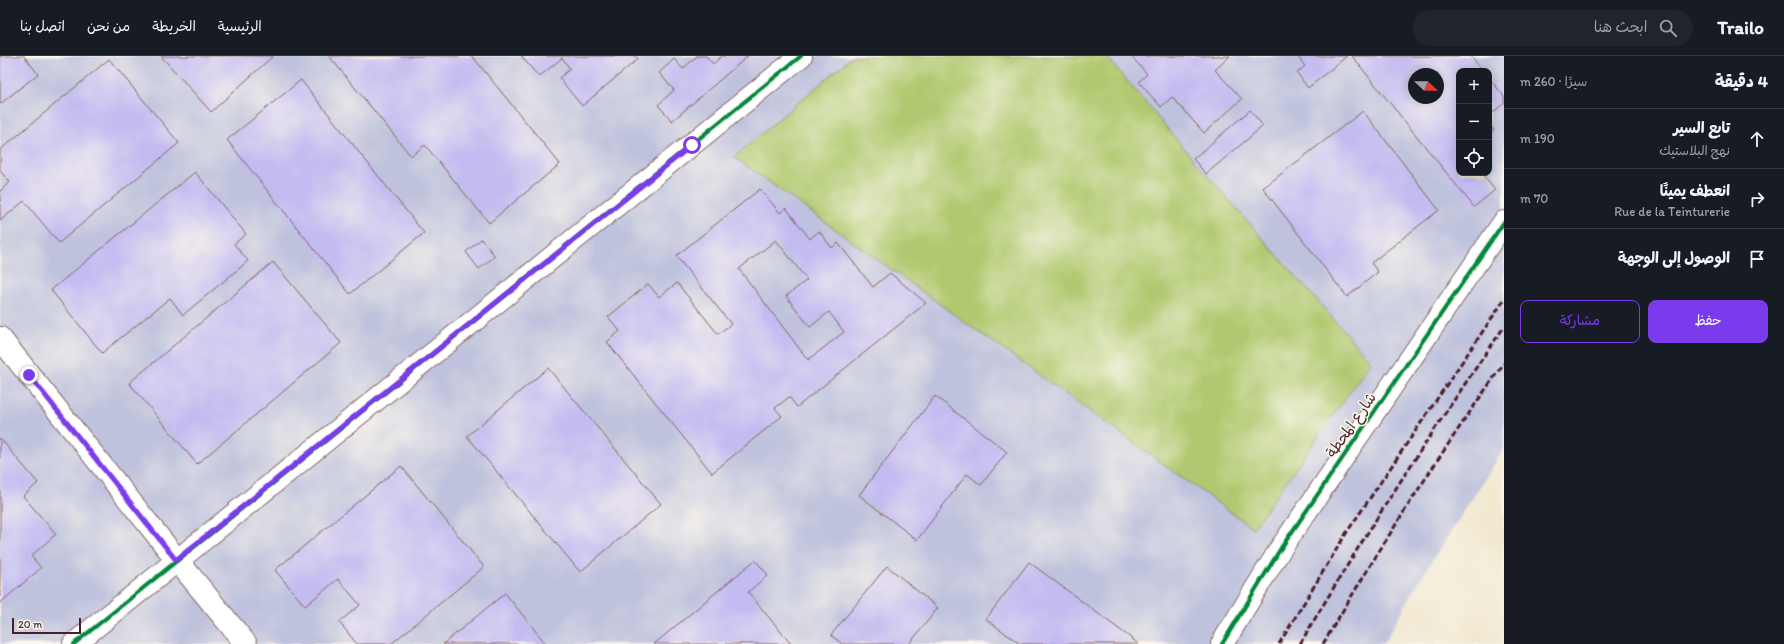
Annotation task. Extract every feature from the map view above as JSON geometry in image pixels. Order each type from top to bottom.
[{"type":"street","points":[[74,644],[800,56]]},
{"type":"street","name":"شارع المحطة","points":[[1222,644],[1281,548],[1504,222]]},
{"type":"street","points":[[0,338],[176,560],[246,644]]},
{"type":"shaded area","points":[[0,56],[1504,56],[1504,449],[1421,578],[1383,644],[0,644]]},
{"type":"green space","points":[[853,56],[1106,56],[1193,159],[1371,362],[1253,528],[734,157]]},
{"type":"building","points":[[0,56],[24,56],[38,74],[0,104]]},
{"type":"building","points":[[161,56],[273,56],[211,112]]},
{"type":"building","points":[[329,56],[472,56],[560,164],[489,223],[425,145],[411,156]]},
{"type":"building","points":[[521,56],[635,56],[638,59],[582,106],[559,78],[570,69],[562,58],[539,77]]},
{"type":"building","points":[[697,56],[706,56],[713,64],[722,56],[748,56],[672,121],[658,105],[674,90],[659,73],[674,59],[683,69]]},
{"type":"building","points":[[1131,56],[1230,56],[1215,70],[1242,99],[1204,133],[1172,97],[1161,107],[1139,82],[1147,74]]},
{"type":"building","points":[[1297,56],[1347,56],[1308,88],[1297,73],[1305,66]]},
{"type":"building","points":[[1352,56],[1471,56],[1481,68],[1456,68],[1456,176],[1483,176],[1495,190],[1474,207]]},
{"type":"building","points":[[109,59],[179,143],[59,243],[24,201],[0,221],[0,191],[10,182],[0,171],[0,150]]},
{"type":"building","points":[[301,80],[424,233],[350,294],[227,140]]},
{"type":"building","points":[[1492,82],[1504,96],[1504,103],[1492,113]]},
{"type":"building","points":[[1250,110],[1263,126],[1206,174],[1193,159]]},
{"type":"building","points":[[1363,111],[1439,210],[1371,263],[1378,272],[1347,297],[1263,188]]},
{"type":"building","points":[[195,172],[246,234],[234,244],[248,261],[183,315],[170,298],[102,353],[51,290]]},
{"type":"building","points":[[760,189],[780,213],[786,208],[810,239],[819,231],[832,248],[838,243],[873,287],[890,273],[926,303],[797,407],[789,397],[775,408],[782,416],[712,473],[607,342],[620,331],[608,317],[648,284],[659,297],[677,283],[718,334],[731,324],[676,256]],"holes":[[[776,240],[807,280],[786,296],[810,327],[829,312],[844,332],[808,360],[739,269]]]},
{"type":"building","points":[[481,239],[495,256],[479,269],[466,252]]},
{"type":"building","points":[[273,262],[341,343],[197,464],[129,383]]},
{"type":"building","points":[[548,368],[661,504],[580,572],[467,436]]},
{"type":"building","points":[[935,396],[1007,452],[981,485],[967,474],[917,540],[859,495]]},
{"type":"building","points":[[0,438],[38,483],[23,496],[56,534],[31,556],[41,568],[0,603]]},
{"type":"building","points":[[401,466],[484,567],[391,644],[357,644],[339,622],[360,605],[338,579],[305,606],[275,570]]},
{"type":"building","points":[[755,560],[768,575],[748,592],[791,644],[654,644]]},
{"type":"building","points":[[1029,562],[1139,644],[1020,644],[986,619]]},
{"type":"building","points":[[887,566],[938,608],[909,644],[842,644],[831,635]]},
{"type":"building","points":[[505,593],[546,644],[443,644]]},
{"type":"railway","points":[[1279,644],[1347,532],[1504,300]]},
{"type":"railway","points":[[1300,644],[1399,484],[1504,327]]},
{"type":"railway","points":[[1323,644],[1410,502],[1504,363]]},
{"type":"cycle path","points":[[74,644],[801,56]]},
{"type":"cycle path","points":[[1222,644],[1281,548],[1504,222]]},
{"type":"route","points":[[29,375],[176,560],[692,145]]}]
